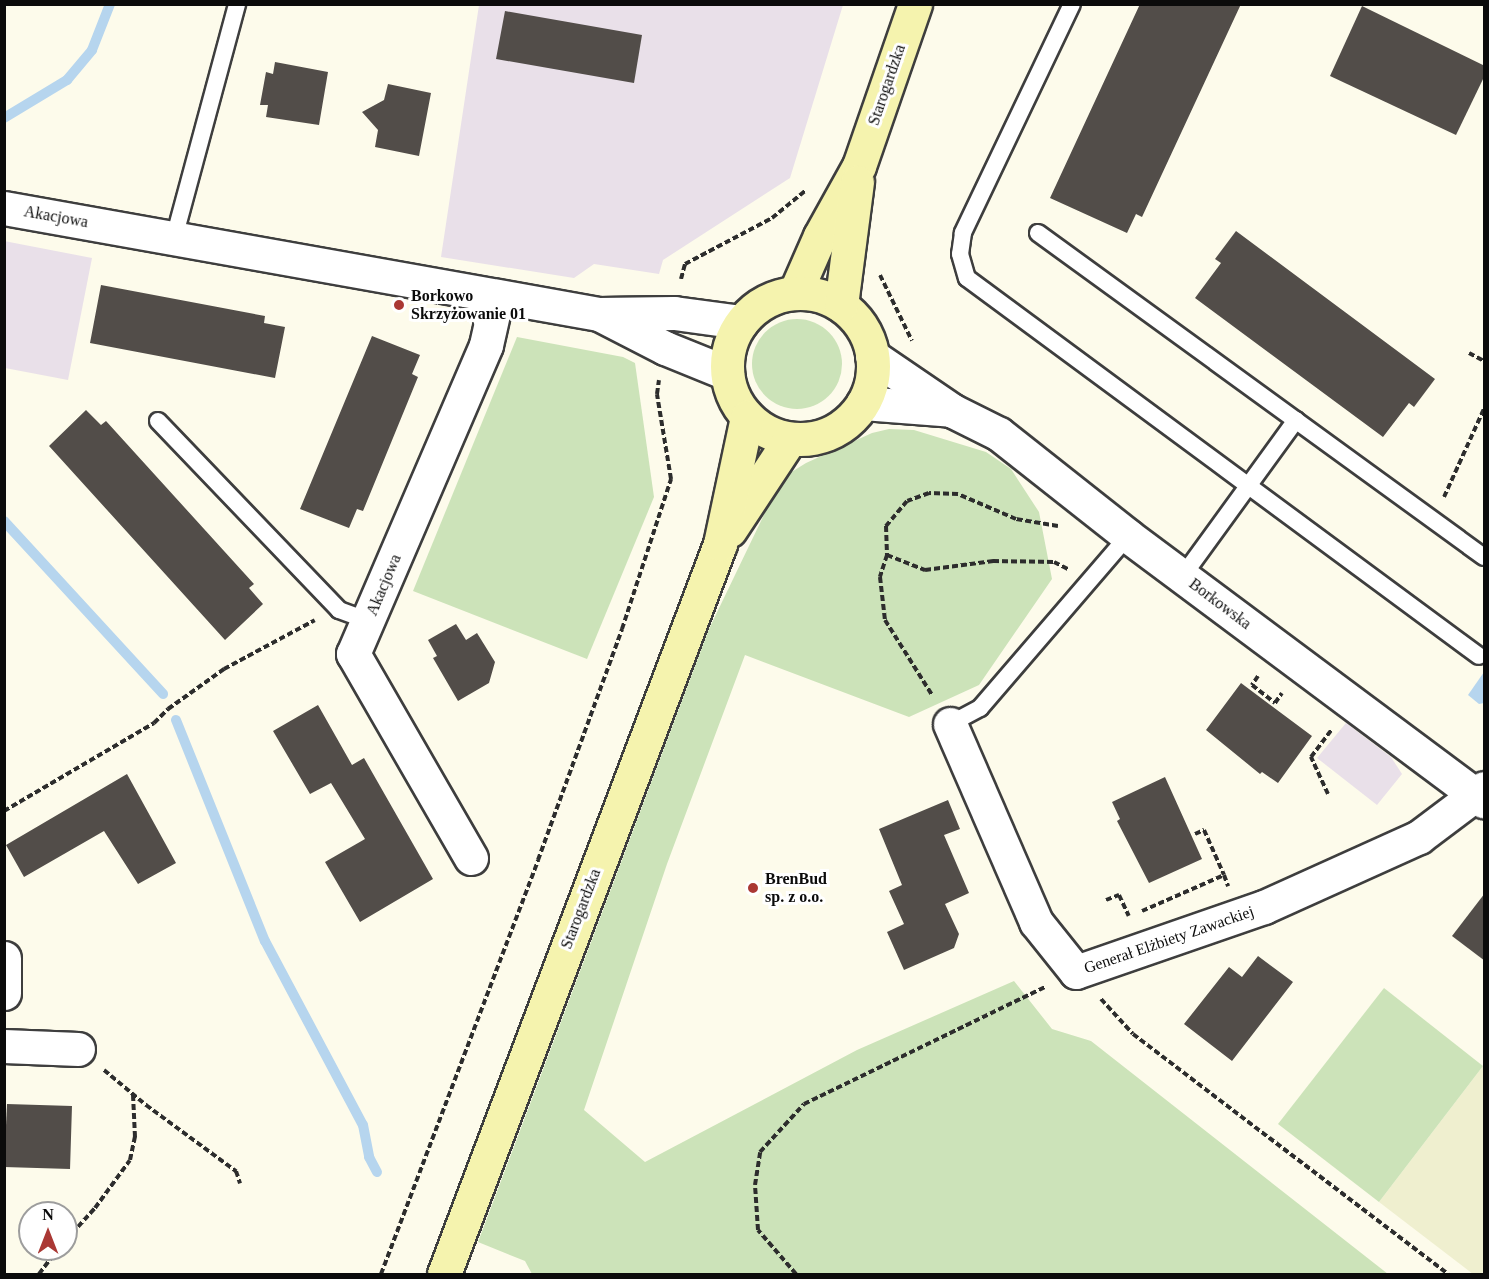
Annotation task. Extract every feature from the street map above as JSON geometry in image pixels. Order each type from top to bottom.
[{"type":"main road","name":"Starogardzka","points":[[795,293],[820,236],[859,166],[915,4]]},
{"type":"main road","name":"Starogardzka","points":[[841,305],[859,166]]},
{"type":"main road","points":[[795,293],[819,295],[841,305],[856,319],[867,336],[872,356],[872,381],[863,403],[849,420],[832,432],[811,438],[790,439],[766,431],[747,417],[733,397],[727,374],[729,346],[741,322],[756,307],[775,298],[795,293]]},
{"type":"main road","name":"Starogardzka","points":[[444,1275],[720,544],[747,417]]},
{"type":"main road","name":"Starogardzka","points":[[720,544],[790,439]]},
{"type":"street","name":"Akacjowa","points":[[4,208],[599,314],[674,313],[741,322]]},
{"type":"street","name":"Akacjowa","points":[[471,858],[353,654],[486,345],[497,296]]},
{"type":"street","name":"Akacjowa","points":[[599,314],[665,348],[727,374]]},
{"type":"street","name":"Borkowska","points":[[872,356],[953,411],[999,434],[1182,577],[1482,795]]},
{"type":"street","name":"Borkowska","points":[[863,403],[953,411]]},
{"type":"street","name":"Generał Elżbiety Zawackiej","points":[[951,724],[1036,922],[1076,972],[1264,908],[1419,837],[1482,795]]},
{"type":"street","points":[[4,958],[4,993]]},
{"type":"street","points":[[4,1046],[78,1049]]},
{"type":"lane","points":[[174,238],[237,4]]},
{"type":"lane","points":[[1072,4],[963,233],[960,254],[967,278],[1479,656]]},
{"type":"lane","points":[[1038,233],[1485,557]]},
{"type":"lane","points":[[1182,577],[1296,420]]},
{"type":"lane","points":[[158,421],[339,610],[369,621]]},
{"type":"lane","points":[[951,724],[980,708],[1128,536]]},
{"type":"path","points":[[680,286],[685,264],[772,218],[814,183]]},
{"type":"path","points":[[880,274],[915,347]]},
{"type":"path","points":[[1469,353],[1485,361]]},
{"type":"path","points":[[381,1275],[546,838],[622,629],[671,479],[657,394],[659,376]]},
{"type":"path","points":[[1428,516],[1442,501],[1485,409]]},
{"type":"path","points":[[951,724],[885,620],[880,577],[887,555],[886,526],[907,501],[929,493],[958,494],[1016,519],[1058,526],[1076,516],[1087,504]]},
{"type":"path","points":[[887,555],[926,570],[993,561],[1054,562],[1090,580]]},
{"type":"path","points":[[4,811],[154,723],[168,709],[224,669],[316,620],[335,605]]},
{"type":"path","points":[[1328,794],[1311,757],[1336,722]]},
{"type":"path","points":[[1195,834],[1204,830],[1229,889],[1237,885]]},
{"type":"path","points":[[1106,900],[1119,895],[1128,916],[1224,875]]},
{"type":"path","points":[[796,1275],[758,1230],[755,1185],[760,1152],[804,1104],[1076,972],[1133,1034],[1448,1275]]},
{"type":"path","points":[[78,1049],[133,1094],[236,1171],[240,1183]]},
{"type":"path","points":[[78,1227],[95,1208],[130,1160],[135,1137],[133,1094]]},
{"type":"path","points":[[39,1275],[49,1261]]},
{"type":"shaded area","points":[[479,5],[843,5],[790,178],[663,260],[659,274],[594,264],[574,278],[441,257]]},
{"type":"shaded area","points":[[4,241],[92,258],[68,380],[5,368]]},
{"type":"shaded area","points":[[1346,723],[1391,757],[1402,774],[1377,805],[1317,758]]},
{"type":"green space","points":[[797,319],[814,322],[829,332],[839,347],[842,364],[839,381],[829,396],[814,406],[797,409],[780,406],[765,396],[755,381],[752,364],[755,347],[765,332],[780,322]]},
{"type":"green space","points":[[517,337],[623,357],[635,363],[654,497],[587,659],[413,591]]},
{"type":"green space","points":[[889,429],[914,430],[986,452],[1011,469],[1039,512],[1052,579],[979,685],[909,717],[745,655],[667,864],[584,1110],[645,1162],[857,1050],[1014,981],[1052,1029],[1091,1041],[1388,1274],[532,1274],[525,1261],[478,1242],[709,629],[772,498],[790,473],[806,463],[872,433]]},
{"type":"green space","points":[[1384,988],[1483,1066],[1379,1202],[1278,1124]]},
{"type":"green space","points":[[1483,1066],[1484,1271],[1482,1274],[1473,1274],[1379,1202]]},
{"type":"water","points":[[1484,672],[1484,703],[1479,704],[1468,695]]},
{"type":"building","points":[[1140,4],[1241,4],[1142,217],[1136,214],[1127,233],[1050,198]]},
{"type":"building","points":[[1362,6],[1485,66],[1485,75],[1456,135],[1330,76]]},
{"type":"building","points":[[505,11],[642,35],[634,83],[496,59]]},
{"type":"building","points":[[275,62],[328,72],[319,125],[266,117],[268,105],[260,105],[266,72],[273,74]]},
{"type":"building","points":[[388,84],[431,93],[419,156],[375,147],[378,130],[362,112],[384,100]]},
{"type":"building","points":[[1236,231],[1435,379],[1414,407],[1409,403],[1383,437],[1195,298],[1221,263],[1215,259]]},
{"type":"building","points":[[101,285],[265,316],[264,323],[285,327],[275,378],[90,343]]},
{"type":"building","points":[[372,336],[420,355],[412,374],[418,377],[363,511],[357,509],[349,528],[300,509]]},
{"type":"building","points":[[86,410],[101,425],[106,421],[254,584],[249,588],[263,604],[225,640],[49,446]]},
{"type":"building","points":[[456,624],[466,640],[477,633],[495,662],[489,683],[458,701],[433,658],[437,656],[428,640]]},
{"type":"building","points":[[1241,683],[1312,736],[1278,783],[1262,772],[1260,774],[1206,730]]},
{"type":"building","points":[[318,705],[352,765],[364,758],[433,879],[360,922],[325,862],[365,839],[331,783],[310,794],[273,731]]},
{"type":"building","points":[[127,774],[176,863],[138,884],[104,831],[24,877],[6,845]]},
{"type":"building","points":[[1165,777],[1202,859],[1149,883],[1117,821],[1120,819],[1112,802]]},
{"type":"building","points":[[948,800],[960,829],[944,835],[969,893],[945,904],[959,934],[954,948],[904,970],[887,932],[904,924],[889,891],[902,885],[879,829]]},
{"type":"building","points":[[1485,893],[1485,961],[1452,936]]},
{"type":"building","points":[[1258,956],[1293,982],[1232,1061],[1184,1024],[1229,967],[1242,977]]},
{"type":"building","points":[[7,1104],[72,1106],[70,1169],[4,1167]]},
{"type":"waterway","points":[[4,118],[67,80],[92,50],[110,4]]},
{"type":"waterway","points":[[4,521],[163,694]]},
{"type":"waterway","points":[[176,720],[265,941],[363,1125],[369,1157],[377,1172]]},
{"type":"place","name":"Borkowo Skrzyżowanie 01","points":[[399,305]]},
{"type":"place","name":"BrenBud sp. z o.o.","points":[[753,888]]}]
